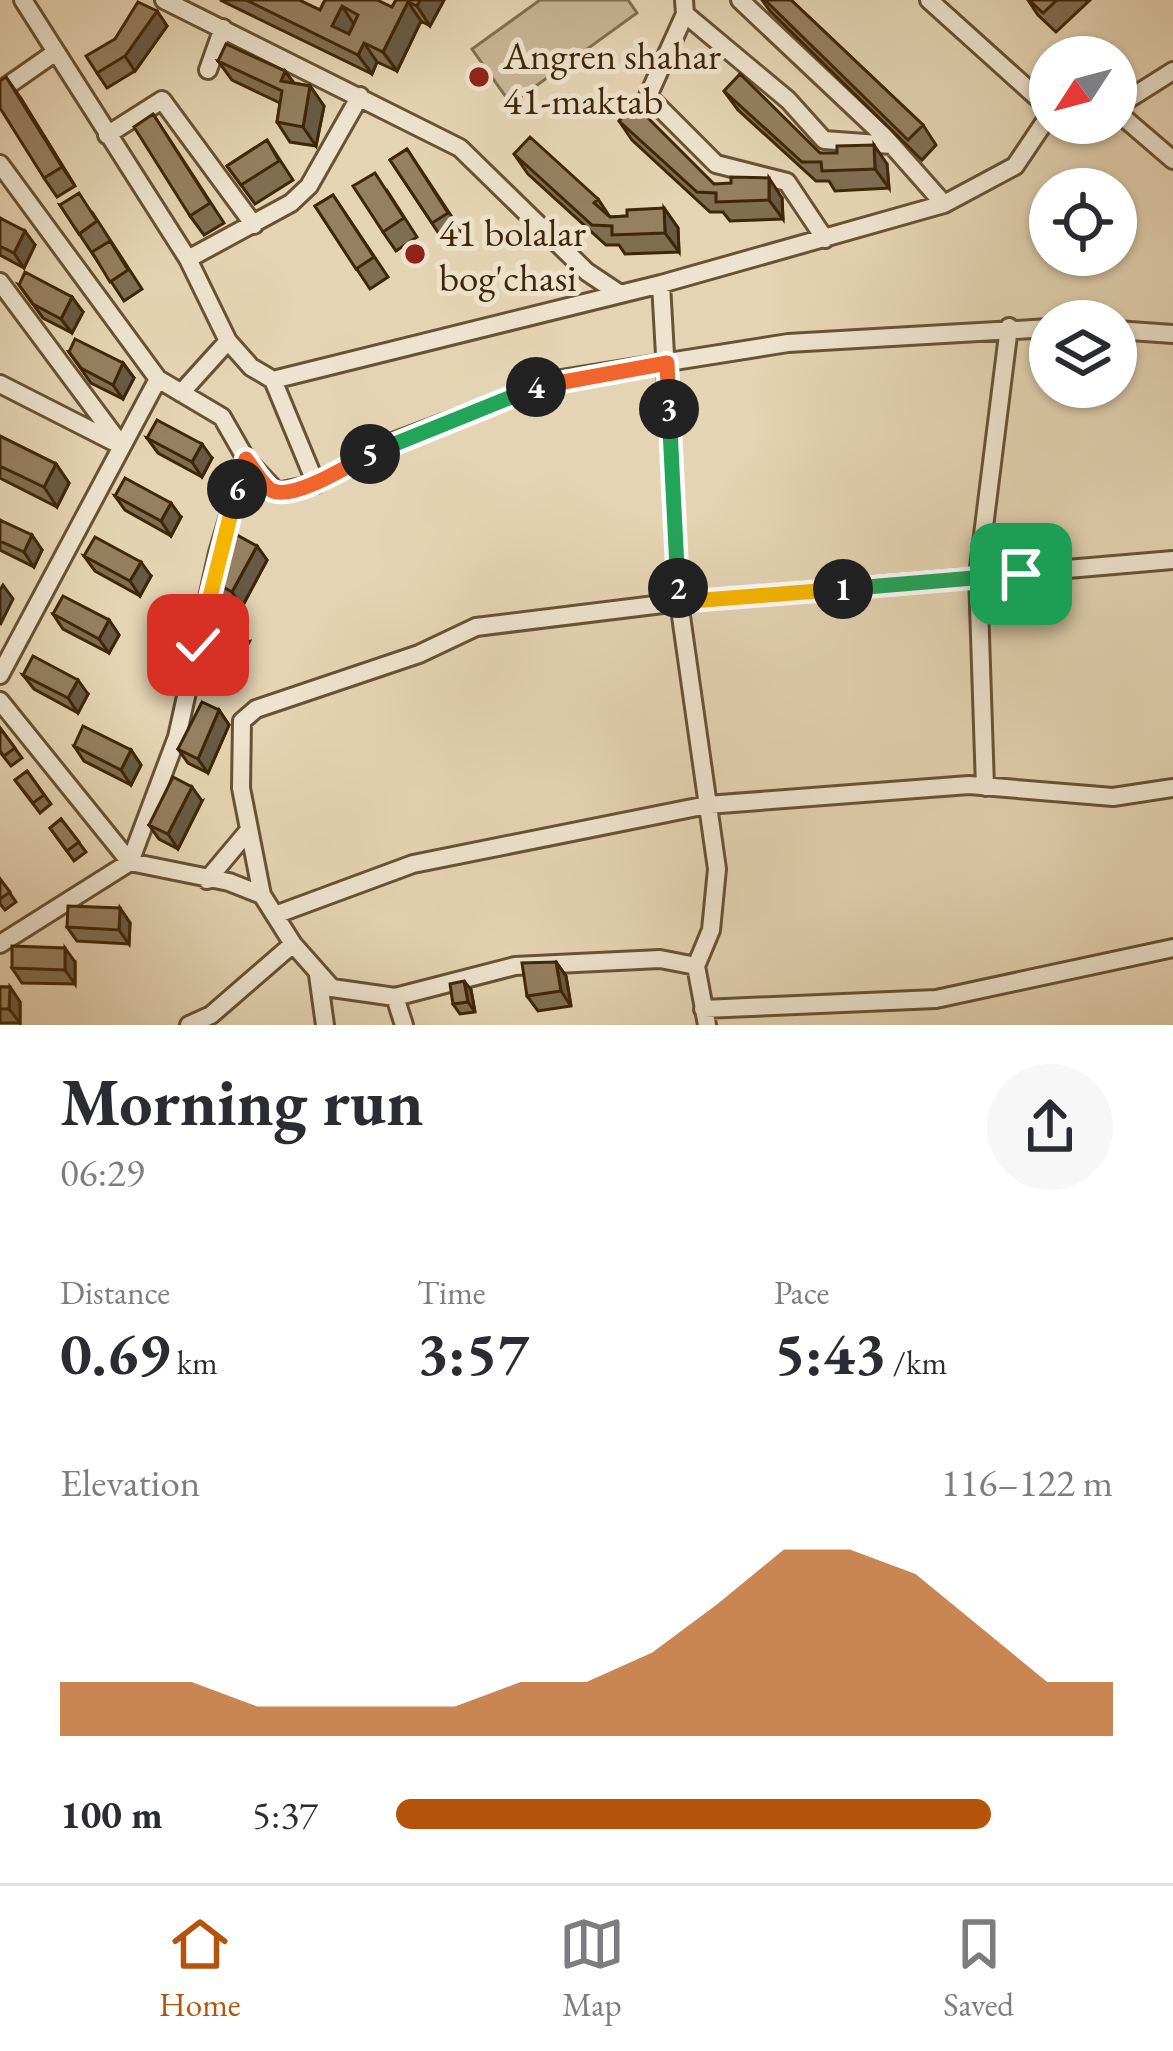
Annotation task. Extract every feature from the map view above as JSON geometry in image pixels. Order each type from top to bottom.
[{"type":"street","points":[[22,0],[188,260],[228,341],[251,367],[273,380],[316,484]]},
{"type":"street","points":[[164,0],[460,148],[586,272],[620,294]]},
{"type":"street","points":[[740,0],[892,145],[944,204]]},
{"type":"street","points":[[929,0],[1029,93]]},
{"type":"street","points":[[825,239],[787,182],[716,164],[648,96],[684,7],[788,100],[824,140],[892,145]]},
{"type":"street","points":[[208,70],[223,28]]},
{"type":"street","points":[[0,91],[53,54]]},
{"type":"street","points":[[1137,95],[1173,71]]},
{"type":"street","points":[[188,260],[291,202],[322,170],[360,96]]},
{"type":"street","points":[[107,135],[162,100],[254,225]]},
{"type":"street","points":[[1137,128],[1173,160]]},
{"type":"street","points":[[273,380],[661,284],[944,204],[1015,166],[1029,144]]},
{"type":"street","points":[[0,164],[158,379],[222,417],[246,459],[274,491],[316,484],[390,443],[482,405],[561,380],[788,343],[1029,327]]},
{"type":"street","points":[[0,282],[122,446]]},
{"type":"street","points":[[661,284],[679,602],[717,869],[711,930],[695,966],[705,1017],[936,999],[1173,948]]},
{"type":"street","points":[[986,787],[978,575],[1009,327]]},
{"type":"street","points":[[1137,331],[1173,334]]},
{"type":"street","points":[[181,393],[228,341]]},
{"type":"street","points":[[0,675],[158,379]]},
{"type":"street","points":[[0,384],[122,446]]},
{"type":"street","points":[[0,944],[130,862],[177,737],[218,553],[246,459]]},
{"type":"street","points":[[695,966],[659,959],[515,966],[395,997],[345,993],[318,974],[262,895],[242,788],[242,725],[256,709],[419,654],[476,627],[679,602],[1173,560]]},
{"type":"street","points":[[0,701],[130,862],[262,895]]},
{"type":"street","points":[[275,915],[413,864],[707,805],[986,787],[1113,796],[1173,788]]},
{"type":"street","points":[[207,880],[249,830]]},
{"type":"street","points":[[189,1025],[212,1015],[293,944]]},
{"type":"street","points":[[318,974],[325,1025]]},
{"type":"street","points":[[395,997],[404,1025]]},
{"type":"shaded area","points":[[540,0],[628,0],[637,13],[511,104],[472,49]]},
{"type":"building","points":[[246,0],[299,0],[320,10],[325,0],[377,0],[392,7],[396,0],[420,0],[417,6],[408,2],[383,52],[364,43],[358,55]],"holes":[[[342,6],[358,15],[349,34],[332,26]]]},
{"type":"building","points":[[765,0],[791,0],[923,125],[908,140]]},
{"type":"building","points":[[1029,0],[1057,0],[1043,13]]},
{"type":"building","points":[[138,2],[157,11],[125,56],[97,73],[86,56],[115,39]]},
{"type":"building","points":[[226,44],[285,71],[281,81],[310,86],[303,127],[277,122],[282,91],[218,61]]},
{"type":"building","points":[[740,74],[820,153],[837,153],[837,146],[874,145],[875,169],[822,171],[821,162],[802,162],[724,91]]},
{"type":"building","points":[[6,77],[62,167],[44,178],[0,108],[0,81]]},
{"type":"building","points":[[634,104],[714,184],[731,183],[731,177],[769,178],[769,200],[716,202],[716,193],[697,192],[619,121]]},
{"type":"building","points":[[153,114],[210,203],[190,216],[134,127]]},
{"type":"building","points":[[530,137],[598,199],[594,203],[610,217],[627,216],[627,210],[664,208],[665,233],[612,235],[612,226],[592,225],[514,154]]},
{"type":"building","points":[[267,140],[279,161],[241,185],[227,166]]},
{"type":"building","points":[[407,149],[448,213],[432,223],[390,160]]},
{"type":"building","points":[[375,173],[404,218],[383,232],[353,186]]},
{"type":"building","points":[[79,193],[97,221],[79,234],[60,205]]},
{"type":"building","points":[[333,195],[374,257],[356,269],[315,206]]},
{"type":"building","points":[[0,218],[25,231],[14,253],[0,246]]},
{"type":"building","points":[[110,241],[128,270],[110,282],[92,252]]},
{"type":"building","points":[[25,272],[72,297],[61,319],[33,304],[19,285]]},
{"type":"building","points":[[75,339],[123,363],[113,385],[81,368],[69,352]]},
{"type":"building","points":[[157,420],[202,444],[192,462],[147,438]]},
{"type":"building","points":[[0,436],[56,464],[44,487],[0,466]]},
{"type":"building","points":[[125,478],[171,503],[161,521],[115,496]]},
{"type":"building","points":[[0,520],[32,535],[24,552],[0,541]]},
{"type":"building","points":[[237,535],[257,546],[232,592],[212,581]]},
{"type":"building","points":[[95,537],[141,562],[130,581],[84,556]]},
{"type":"building","points":[[63,596],[109,620],[99,639],[53,614]]},
{"type":"building","points":[[219,617],[238,627],[214,675],[194,665]]},
{"type":"building","points":[[33,656],[78,680],[68,698],[23,675]]},
{"type":"building","points":[[202,702],[219,710],[198,759],[178,749]]},
{"type":"building","points":[[83,726],[131,750],[121,770],[74,746]]},
{"type":"building","points":[[0,728],[15,748],[4,756],[0,751]]},
{"type":"building","points":[[27,771],[44,795],[33,803],[15,780]]},
{"type":"building","points":[[173,777],[192,787],[168,834],[149,825]]},
{"type":"building","points":[[61,819],[79,842],[67,851],[50,828]]},
{"type":"building","points":[[0,879],[10,892],[0,899]]},
{"type":"building","points":[[68,906],[120,908],[119,930],[67,927]]},
{"type":"building","points":[[12,946],[65,948],[65,970],[12,968]]},
{"type":"building","points":[[556,962],[561,991],[527,996],[522,963]]},
{"type":"building","points":[[464,981],[468,1002],[453,1004],[450,984]]},
{"type":"building","points":[[0,987],[10,987],[9,1009],[0,1009]]},
{"type":"place","name":"Angren shahar 41-maktab","points":[[479,77]]},
{"type":"place","name":"41 bolalar bog'chasi","points":[[415,254]]},
{"type":"route","points":[[198,645],[218,553],[246,459],[274,491],[316,484],[390,443],[482,405],[561,380],[667,363],[679,602],[1021,574]]}]
